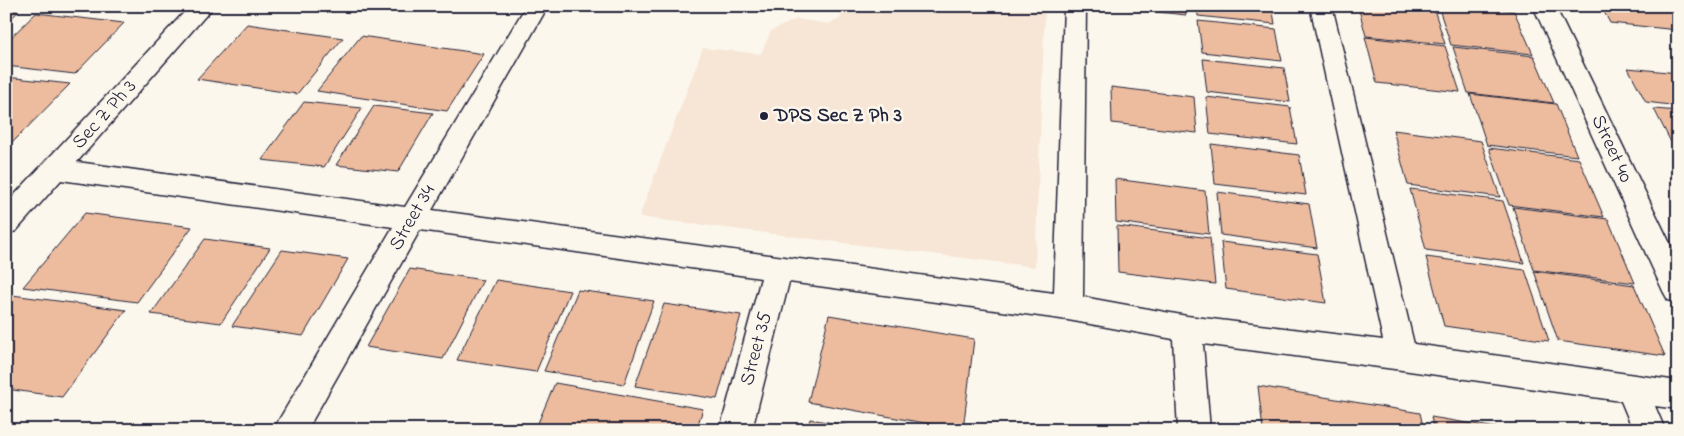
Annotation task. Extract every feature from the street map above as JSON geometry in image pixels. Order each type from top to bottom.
[{"type":"street","name":"Sec Z Ph 3","points":[[6,223],[203,6]]},
{"type":"street","name":"Street 34","points":[[289,430],[537,6]]},
{"type":"street","points":[[1068,307],[1075,6]]},
{"type":"street","points":[[1321,6],[1402,356]]},
{"type":"street","name":"Street 40","points":[[1544,6],[1678,291]]},
{"type":"street","points":[[56,169],[414,217],[778,269],[1068,307],[1187,328],[1678,395]]},
{"type":"street","name":"Street 35","points":[[736,430],[778,269]]},
{"type":"street","points":[[1187,328],[1194,430]]},
{"type":"street","points":[[1632,389],[1649,430]]},
{"type":"shaded area","points":[[844,6],[1045,6],[1035,267],[639,217],[703,48],[761,54],[771,31],[797,19],[828,24],[840,19]]},
{"type":"building","points":[[1185,6],[1186,15],[1111,7]]},
{"type":"building","points":[[1197,6],[1272,6],[1275,24],[1198,16]]},
{"type":"building","points":[[1358,6],[1433,6],[1445,44],[1366,36]]},
{"type":"building","points":[[1438,6],[1469,6],[1514,11],[1533,54],[1451,45]]},
{"type":"building","points":[[1601,6],[1677,6],[1678,30],[1610,23]]},
{"type":"building","points":[[6,9],[19,11],[6,23]]},
{"type":"building","points":[[36,13],[124,23],[75,74],[6,66],[6,42]]},
{"type":"building","points":[[1198,21],[1276,29],[1282,61],[1202,52]]},
{"type":"building","points":[[247,24],[343,38],[297,94],[197,79]]},
{"type":"building","points":[[361,36],[484,54],[447,111],[317,91]]},
{"type":"building","points":[[1365,37],[1445,46],[1460,92],[1377,83]]},
{"type":"building","points":[[1453,47],[1534,56],[1554,103],[1468,93]]},
{"type":"building","points":[[1203,59],[1284,68],[1290,102],[1207,92]]},
{"type":"building","points":[[1628,68],[1678,73],[1678,106],[1646,102]]},
{"type":"building","points":[[6,77],[70,84],[14,141],[6,140]]},
{"type":"building","points":[[1111,87],[1194,97],[1197,133],[1112,123]]},
{"type":"building","points":[[1470,94],[1556,104],[1577,156],[1487,145]]},
{"type":"building","points":[[1206,97],[1290,107],[1297,144],[1210,134]]},
{"type":"building","points":[[304,102],[362,108],[324,167],[262,160]]},
{"type":"building","points":[[374,106],[433,113],[398,172],[336,165]]},
{"type":"building","points":[[1654,109],[1678,111],[1678,147],[1673,146]]},
{"type":"building","points":[[1393,130],[1481,141],[1500,197],[1408,185]]},
{"type":"building","points":[[1211,144],[1299,155],[1306,195],[1215,184]]},
{"type":"building","points":[[1489,148],[1579,159],[1604,217],[1509,205]]},
{"type":"building","points":[[1115,179],[1205,191],[1209,234],[1116,222]]},
{"type":"building","points":[[1410,189],[1503,201],[1524,263],[1426,250]]},
{"type":"building","points":[[1217,192],[1309,204],[1317,248],[1221,235]]},
{"type":"building","points":[[1513,207],[1608,219],[1635,283],[1534,270]]},
{"type":"building","points":[[85,213],[192,227],[137,302],[23,287]]},
{"type":"building","points":[[1117,226],[1210,238],[1215,284],[1118,272]]},
{"type":"building","points":[[205,239],[270,248],[221,323],[151,314]]},
{"type":"building","points":[[1221,242],[1317,254],[1326,303],[1226,289]]},
{"type":"building","points":[[282,250],[348,259],[303,336],[232,326]]},
{"type":"building","points":[[1426,257],[1525,270],[1549,341],[1444,326]]},
{"type":"building","points":[[410,269],[483,280],[443,359],[366,347]]},
{"type":"building","points":[[1534,271],[1634,285],[1665,356],[1558,341]]},
{"type":"building","points":[[496,280],[570,291],[536,372],[457,360]]},
{"type":"building","points":[[578,290],[654,301],[624,384],[544,371]]},
{"type":"building","points":[[12,295],[126,310],[62,397],[6,389],[6,303]]},
{"type":"building","points":[[664,304],[741,315],[717,399],[635,386]]},
{"type":"building","points":[[829,315],[974,339],[963,430],[808,402]]},
{"type":"building","points":[[555,383],[703,409],[696,430],[535,430]]},
{"type":"building","points":[[1258,386],[1420,413],[1424,430],[1263,430]]},
{"type":"building","points":[[1431,417],[1509,430],[1434,430]]},
{"type":"building","points":[[810,419],[871,430],[807,430]]},
{"type":"place","name":"DPS Sec Z Ph 3","points":[[764,116]]}]
